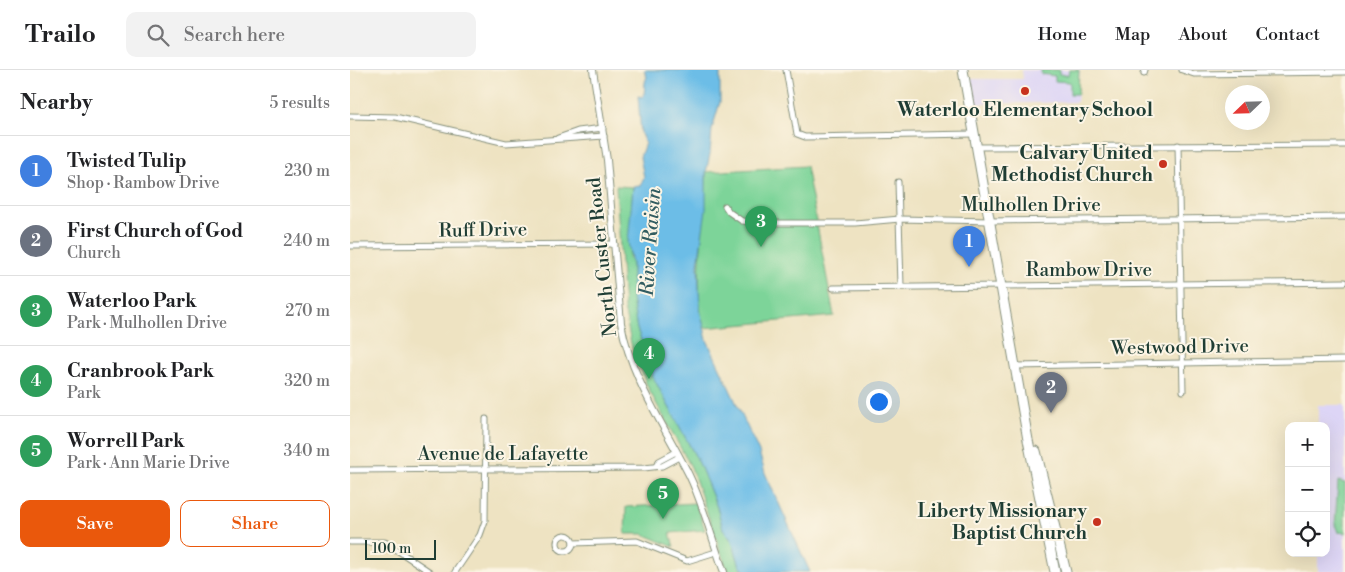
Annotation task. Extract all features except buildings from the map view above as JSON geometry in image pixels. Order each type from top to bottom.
[{"type":"main road","points":[[963,70],[1030,449],[1056,572]]},
{"type":"main road","points":[[1016,366],[1066,572]]},
{"type":"street","name":"North Custer Road","points":[[593,70],[604,136],[615,244],[620,323],[624,341],[635,372],[697,492],[724,572]]},
{"type":"street","points":[[786,70],[797,134],[804,137],[974,134]]},
{"type":"street","points":[[1182,70],[1194,74],[1345,72]]},
{"type":"street","points":[[350,116],[395,117],[506,143],[604,136]]},
{"type":"street","points":[[557,138],[578,131],[603,128]]},
{"type":"street","points":[[976,148],[1345,145]]},
{"type":"street","points":[[1178,146],[1183,391]]},
{"type":"street","points":[[898,182],[901,286]]},
{"type":"street","name":"Mulhollen Drive","points":[[725,206],[737,218],[750,223],[855,223],[900,219],[990,221],[1345,216]]},
{"type":"street","name":"Ruff Drive","points":[[350,246],[615,244]]},
{"type":"street","name":"Rambow Drive","points":[[833,288],[1345,282]]},
{"type":"street","name":"Westwood Drive","points":[[1016,366],[1183,361],[1345,360]]},
{"type":"street","points":[[455,572],[475,544],[483,528],[486,514],[486,419]]},
{"type":"street","name":"Avenue de Lafayette","points":[[350,470],[656,466],[659,462],[678,454]]},
{"type":"street","points":[[573,543],[637,541],[687,561],[716,552]]},
{"type":"street","points":[[350,542],[385,542],[430,572]]},
{"type":"shaded area","name":"Waterloo Elementary School","points":[[1022,70],[1080,70],[1077,102],[974,104],[969,79],[1023,79]]},
{"type":"shaded area","points":[[1318,405],[1345,405],[1345,572],[1318,572],[1318,557],[1330,557],[1330,422],[1318,422]]},
{"type":"green space","points":[[1041,70],[1059,70],[1059,74],[1068,75],[1069,70],[1079,70],[1078,94],[1070,94],[1070,82],[1055,81],[1055,76],[1041,74]]},
{"type":"green space","points":[[806,166],[834,316],[703,328],[699,289],[706,172]]},
{"type":"green space","points":[[616,186],[633,187],[629,258],[632,264],[632,298],[637,329],[651,365],[652,375],[699,463],[717,507],[723,529],[732,541],[740,566],[745,572],[728,572],[691,467],[649,390],[632,348],[624,308]]},
{"type":"green space","points":[[1338,481],[1345,483],[1345,533],[1338,532],[1335,525]]},
{"type":"green space","points":[[696,503],[705,530],[670,533],[674,547],[643,534],[625,534],[626,507]]},
{"type":"water","name":"River Raisin","points":[[644,70],[720,70],[720,102],[712,129],[706,172],[706,209],[698,265],[700,310],[707,340],[759,452],[765,473],[810,572],[745,572],[740,566],[732,541],[723,529],[717,507],[699,463],[652,375],[651,365],[637,329],[632,298],[632,264],[628,242],[633,187],[640,186],[644,177],[640,157],[645,143],[641,134],[638,96],[643,97],[644,94],[647,77]]},
{"type":"place","name":"Waterloo Elementary School","points":[[1025,91]]},
{"type":"place","name":"Calvary United Methodist Church","points":[[1163,164]]},
{"type":"place","name":"Waterloo Park","points":[[761,247]]},
{"type":"place","name":"Twisted Tulip","points":[[969,267]]},
{"type":"place","name":"Cranbrook Park","points":[[649,379]]},
{"type":"place","name":"First Church of God","points":[[1051,413]]},
{"type":"place","name":"Worrell Park","points":[[663,519]]},
{"type":"place","name":"Liberty Missionary Baptist Church","points":[[1097,522]]}]
